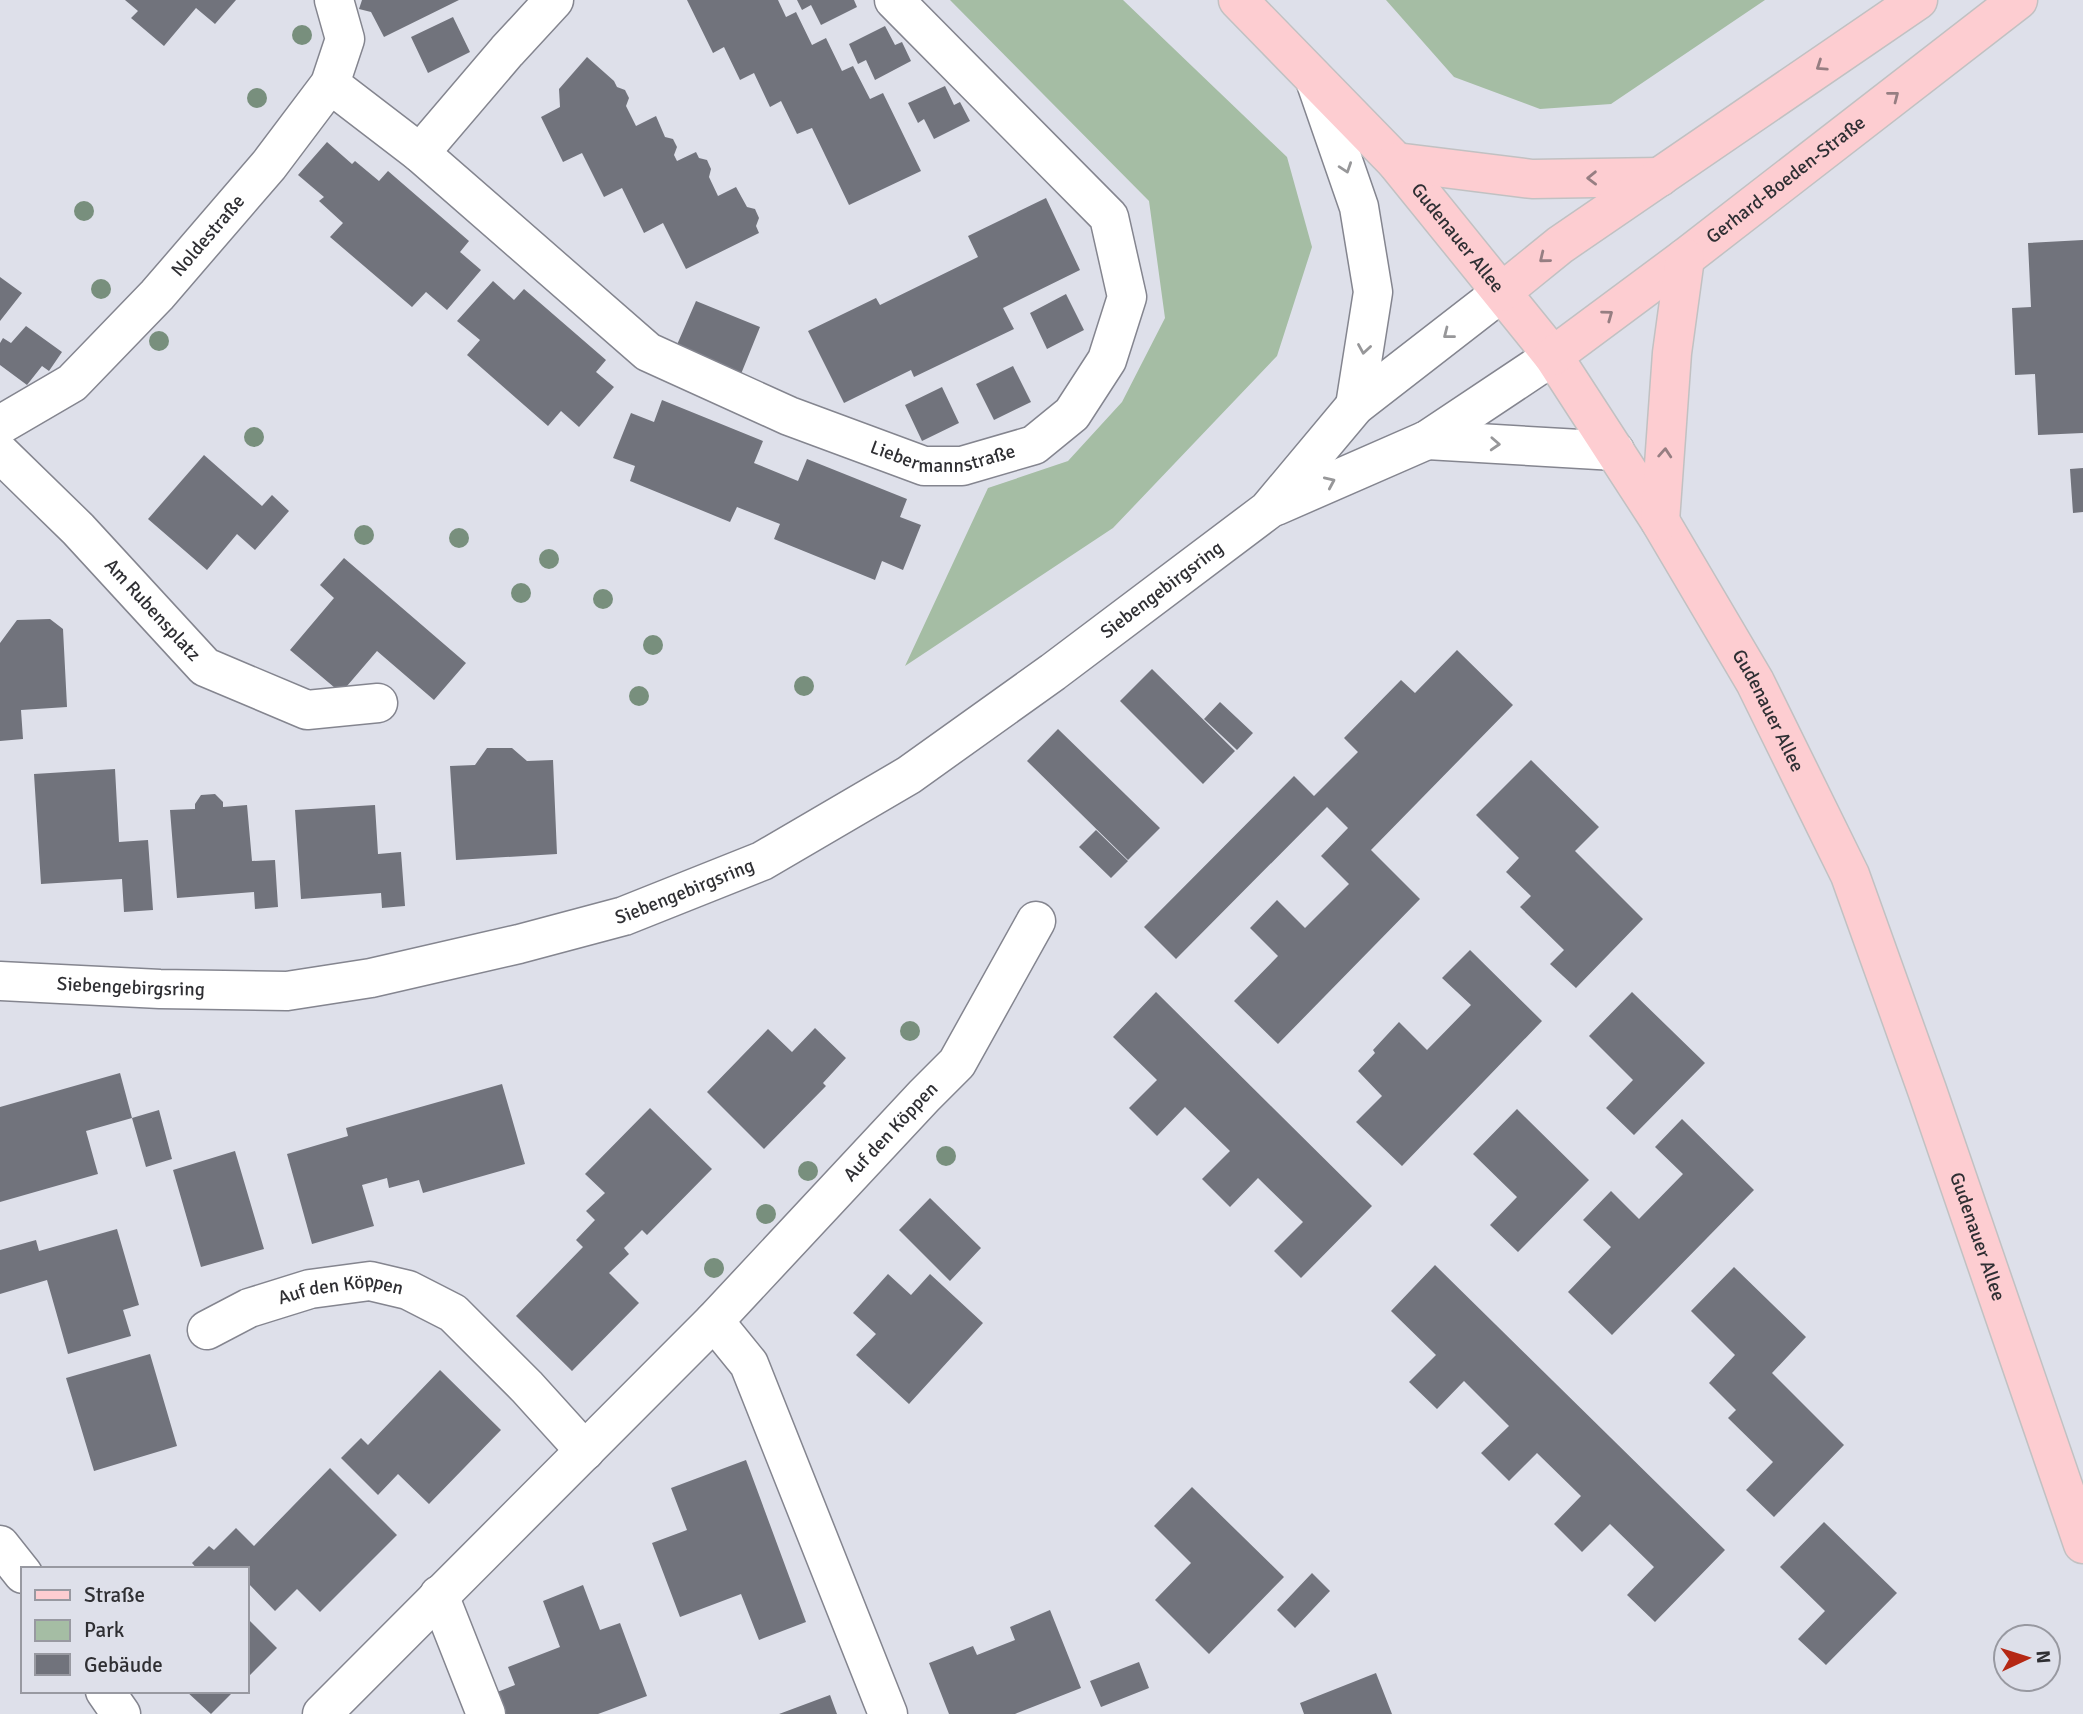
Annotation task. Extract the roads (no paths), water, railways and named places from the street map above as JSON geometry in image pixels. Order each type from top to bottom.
[{"type":"main road","name":"Gudenauer Allee","points":[[1238,0],[1396,162],[1553,356],[1660,521],[1755,682],[1850,875],[2083,1544]]},
{"type":"main road","points":[[1502,292],[1560,246],[1918,0]]},
{"type":"main road","name":"Gerhard-Boeden-Straße","points":[[1553,356],[1685,258],[2018,0]]},
{"type":"main road","points":[[1396,162],[1532,179],[1660,177]]},
{"type":"main road","points":[[1660,521],[1672,354],[1685,258]]},
{"type":"street","name":"Noldestraße","points":[[0,425],[72,383],[174,275],[269,165],[330,84],[345,39],[334,0]]},
{"type":"street","points":[[419,153],[506,51],[554,0]]},
{"type":"street","name":"Liebermannstraße","points":[[330,84],[419,153],[648,352],[789,416],[924,466],[962,466],[1034,445],[1072,414],[1107,360],[1127,297],[1109,217],[894,0]]},
{"type":"street","points":[[1315,80],[1359,207],[1373,292],[1354,406]]},
{"type":"street","name":"Siebengebirgsring","points":[[1268,510],[1354,406],[1502,292]]},
{"type":"street","name":"Siebengebirgsring","points":[[0,981],[160,989],[286,991],[371,978],[519,944],[624,916],[762,861],[909,775],[1053,672],[1268,510],[1427,440],[1553,356]]},
{"type":"street","points":[[1427,440],[1615,451]]},
{"type":"street","name":"Am Rubensplatz","points":[[0,453],[78,529],[205,667],[307,710],[378,703]]},
{"type":"street","name":"Auf den Köppen","points":[[322,1714],[714,1321],[957,1063],[1036,921]]},
{"type":"street","name":"Auf den Köppen","points":[[207,1330],[249,1308],[310,1289],[370,1281],[408,1290],[453,1313],[527,1387],[585,1451]]},
{"type":"street","points":[[714,1321],[749,1364],[888,1714]]},
{"type":"street","points":[[0,1545],[21,1571]]},
{"type":"street","points":[[439,1595],[486,1714]]},
{"type":"street","points":[[106,1693],[121,1714]]}]
